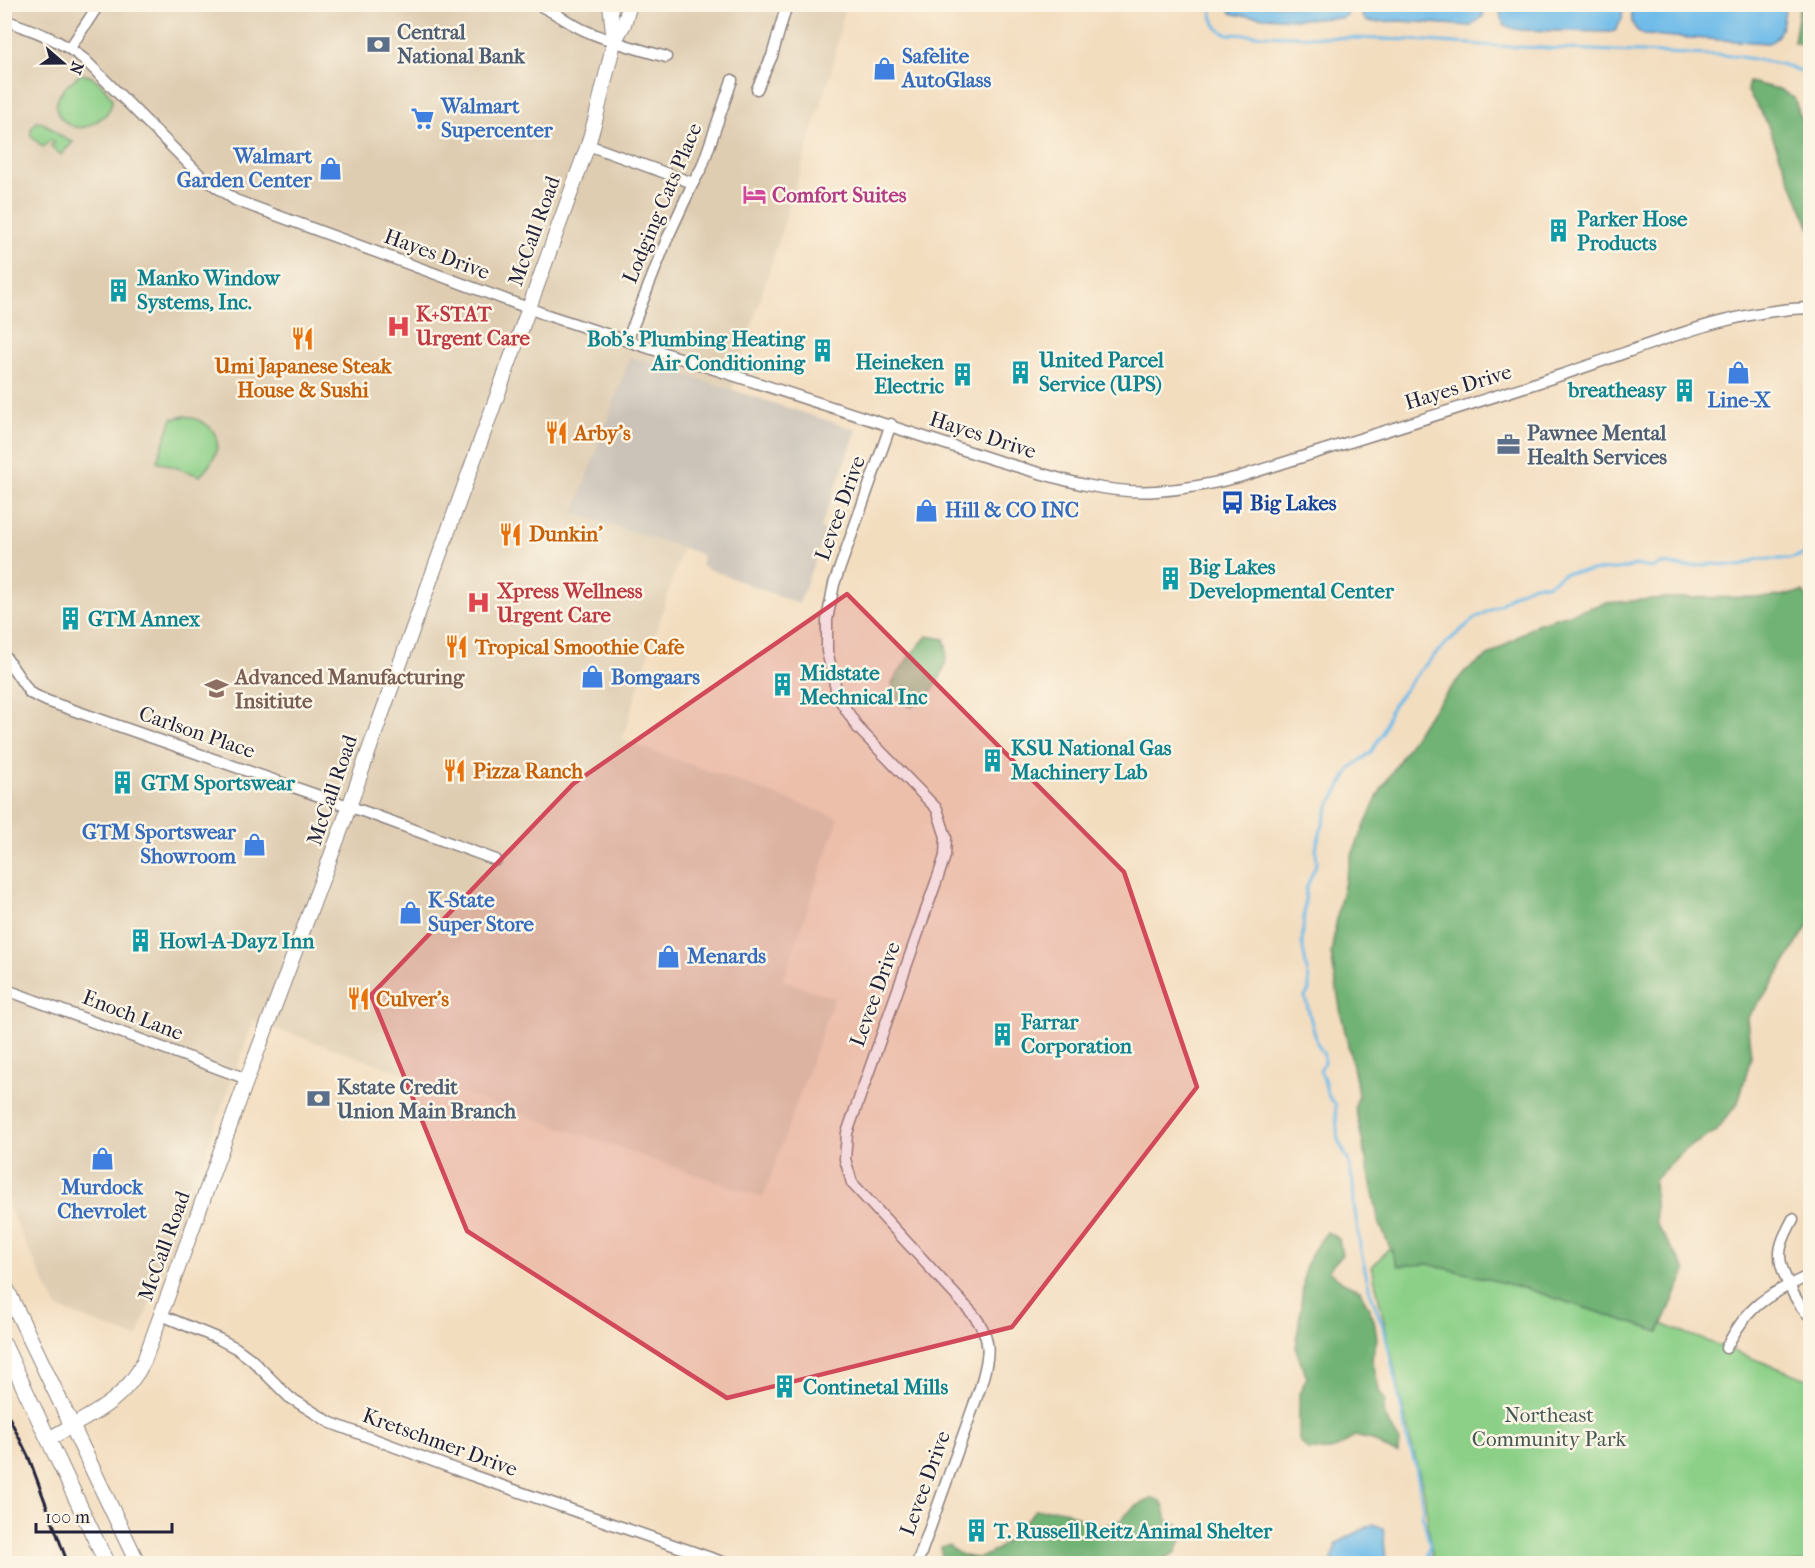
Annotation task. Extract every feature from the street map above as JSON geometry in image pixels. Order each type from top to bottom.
[{"type":"highway","points":[[4,1284],[138,1563]]},
{"type":"highway","points":[[4,1346],[107,1563]]},
{"type":"main road","name":"McCall Road","points":[[610,4],[614,42]]},
{"type":"main road","name":"McCall Road","points":[[49,1439],[103,1408],[124,1392],[136,1378],[349,806],[588,145],[614,42],[624,24],[630,4]]},
{"type":"street","points":[[70,48],[99,4]]},
{"type":"street","points":[[536,4],[554,11],[583,30],[614,42],[666,57]]},
{"type":"street","points":[[757,88],[772,56],[787,4]]},
{"type":"street","name":"Hayes Drive","points":[[4,20],[48,35],[70,48],[85,60],[201,176],[236,200],[528,308],[627,341],[891,424],[1040,474],[1100,487],[1156,491],[1210,485],[1563,375],[1689,331],[1740,318],[1792,309],[1810,309]]},
{"type":"street","name":"Lodging Cats Place","points":[[627,341],[667,239],[702,167],[732,80]]},
{"type":"street","points":[[588,145],[693,183]]},
{"type":"street","name":"Levee Drive","points":[[891,424],[834,584],[827,620],[827,651],[838,697],[858,728],[937,809],[946,837],[945,856],[847,1133],[845,1159],[852,1184],[972,1313],[979,1322],[988,1346],[988,1361],[980,1388],[917,1563]]},
{"type":"street","points":[[4,598],[4,610]]},
{"type":"street","name":"Carlson Place","points":[[4,655],[30,693],[496,860]]},
{"type":"street","name":"Enoch Lane","points":[[4,989],[247,1079]]},
{"type":"street","points":[[1793,1219],[1779,1255],[1797,1300],[1810,1316]]},
{"type":"street","points":[[1726,1348],[1738,1325],[1755,1306],[1810,1275]]},
{"type":"street","name":"Kretschmer Drive","points":[[161,1316],[236,1348],[251,1359],[290,1397],[331,1423],[468,1474],[728,1563]]},
{"type":"highlighted area","points":[[847,594],[1124,872],[1197,1087],[1012,1327],[727,1398],[467,1231],[371,995],[573,784]]},
{"type":"shaded area","points":[[5,5],[845,5],[831,73],[622,740],[839,818],[783,980],[834,998],[763,1198],[254,1021],[137,1338],[57,1308],[5,1201]]},
{"type":"shaded area","points":[[630,357],[857,430],[820,529],[826,531],[799,604],[701,566],[703,556],[695,552],[574,513]]},
{"type":"green space","points":[[1800,5],[1810,5],[1810,47],[1794,42]]},
{"type":"green space","points":[[81,74],[99,82],[112,99],[112,103],[103,117],[88,126],[79,128],[63,120],[56,104],[62,91]]},
{"type":"green space","points":[[1749,82],[1779,89],[1794,98],[1810,144],[1810,229],[1766,121],[1747,90]]},
{"type":"green space","points":[[36,122],[45,124],[73,142],[61,155],[51,146],[54,143],[51,140],[43,147],[31,136],[31,129]]},
{"type":"green space","points":[[185,416],[207,426],[214,432],[217,440],[214,457],[200,476],[157,461],[172,419]]},
{"type":"green space","points":[[1803,592],[1810,601],[1810,922],[1769,989],[1747,1018],[1751,1057],[1738,1103],[1715,1132],[1684,1150],[1654,1180],[1656,1224],[1686,1271],[1659,1332],[1524,1288],[1428,1264],[1398,1266],[1379,1222],[1355,1106],[1358,1097],[1356,1080],[1341,1014],[1331,954],[1339,906],[1351,857],[1379,793],[1423,722],[1465,671],[1537,624],[1605,603],[1666,598],[1772,597]]},
{"type":"green space","points":[[927,636],[944,639],[945,663],[935,687],[923,700],[912,707],[897,699],[892,683],[909,657]]},
{"type":"green space","name":"Northeast Community Park","points":[[1407,1228],[1810,1380],[1810,1563],[1433,1563],[1424,1493],[1372,1267]]},
{"type":"green space","points":[[1327,1232],[1339,1239],[1342,1255],[1328,1270],[1343,1282],[1360,1290],[1374,1320],[1377,1339],[1372,1358],[1380,1393],[1385,1400],[1383,1413],[1399,1440],[1398,1453],[1372,1440],[1354,1436],[1338,1448],[1328,1450],[1308,1450],[1299,1440],[1299,1394],[1307,1377],[1296,1350],[1305,1268],[1315,1248]]},
{"type":"green space","points":[[1151,1498],[1162,1503],[1168,1522],[1178,1524],[1184,1534],[1176,1552],[1157,1563],[942,1563],[941,1547],[948,1545],[957,1552],[973,1558],[989,1554],[1005,1543],[1035,1510],[1060,1509],[1101,1527],[1121,1520],[1133,1508]]},
{"type":"water","points":[[1632,4],[1786,5],[1779,33],[1773,41],[1768,43],[1645,35],[1634,27]]},
{"type":"water","points":[[1228,5],[1350,5],[1350,10],[1342,18],[1294,19],[1238,15],[1231,13]]},
{"type":"water","points":[[1360,5],[1485,5],[1483,16],[1471,26],[1402,21],[1367,22],[1362,16]]},
{"type":"water","points":[[1499,5],[1623,5],[1622,19],[1615,31],[1609,32],[1514,29],[1503,23]]},
{"type":"water","points":[[1373,1524],[1383,1528],[1386,1563],[1330,1563],[1337,1543]]},
{"type":"waterway","points":[[1210,4],[1217,26],[1228,34],[1413,40],[1497,46],[1736,56],[1780,64],[1810,74]]},
{"type":"waterway","points":[[1427,1564],[1430,1545],[1422,1513],[1416,1467],[1405,1432],[1385,1332],[1370,1291],[1361,1252],[1353,1183],[1348,1160],[1338,1140],[1335,1104],[1327,1093],[1320,1071],[1324,1055],[1317,1043],[1305,997],[1309,990],[1302,943],[1306,889],[1317,862],[1317,843],[1329,806],[1351,768],[1371,752],[1383,732],[1393,705],[1417,674],[1444,645],[1474,619],[1514,594],[1531,586],[1547,585],[1565,573],[1627,568],[1635,565],[1651,568],[1661,564],[1686,567],[1714,564],[1740,566],[1758,559],[1789,559],[1810,553]]},
{"type":"railway","points":[[4,1407],[29,1458],[68,1564]]},
{"type":"place","name":"Central National Bank","points":[[379,44]]},
{"type":"place","name":"Safelite AutoGlass","points":[[884,68]]},
{"type":"place","name":"Walmart Supercenter","points":[[423,118]]},
{"type":"place","name":"Walmart Garden Center","points":[[330,168]]},
{"type":"place","name":"Comfort Suites","points":[[754,195]]},
{"type":"place","name":"Parker Hose Products","points":[[1559,231]]},
{"type":"place","name":"Manko Window Systems, Inc.","points":[[119,290]]},
{"type":"place","name":"K+STAT Urgent Care","points":[[398,326]]},
{"type":"place","name":"Umi Japanese Steak House & Sushi","points":[[303,338]]},
{"type":"place","name":"Bob's Plumbing Heating Air Conditioning","points":[[823,351]]},
{"type":"place","name":"United Parcel Service (UPS)","points":[[1021,372]]},
{"type":"place","name":"Line-X","points":[[1739,372]]},
{"type":"place","name":"Heineken Electric","points":[[962,374]]},
{"type":"place","name":"breatheasy","points":[[1684,390]]},
{"type":"place","name":"Arby's","points":[[556,433]]},
{"type":"place","name":"Pawnee Mental Health Services","points":[[1509,445]]},
{"type":"place","name":"Big Lakes","points":[[1232,503]]},
{"type":"place","name":"Hill & CO INC","points":[[927,510]]},
{"type":"place","name":"Dunkin'","points":[[511,534]]},
{"type":"place","name":"Big Lakes Developmental Center","points":[[1171,579]]},
{"type":"place","name":"Xpress Wellness Urgent Care","points":[[479,603]]},
{"type":"place","name":"GTM Annex","points":[[70,619]]},
{"type":"place","name":"Tropical Smoothie Cafe","points":[[457,647]]},
{"type":"place","name":"Bomgaars","points":[[593,677]]},
{"type":"place","name":"Midstate Mechnical Inc","points":[[782,685]]},
{"type":"place","name":"Advanced Manufacturing Insitiute","points":[[217,689]]},
{"type":"place","name":"KSU National Gas Machinery Lab","points":[[993,760]]},
{"type":"place","name":"Pizza Ranch","points":[[455,771]]},
{"type":"place","name":"GTM Sportswear","points":[[123,783]]},
{"type":"place","name":"GTM Sportswear Showroom","points":[[254,844]]},
{"type":"place","name":"K-State Super Store","points":[[410,912]]},
{"type":"place","name":"Howl-A-Dayz Inn","points":[[141,941]]},
{"type":"place","name":"Menards","points":[[669,956]]},
{"type":"place","name":"Culver's","points":[[358,999]]},
{"type":"place","name":"Farrar Corporation","points":[[1003,1034]]},
{"type":"place","name":"Kstate Credit Union Main Branch","points":[[319,1099]]},
{"type":"place","name":"Murdock Chevrolet","points":[[102,1159]]},
{"type":"place","name":"Continetal Mills","points":[[785,1387]]},
{"type":"place","name":"T. Russell Reitz Animal Shelter","points":[[976,1531]]}]
